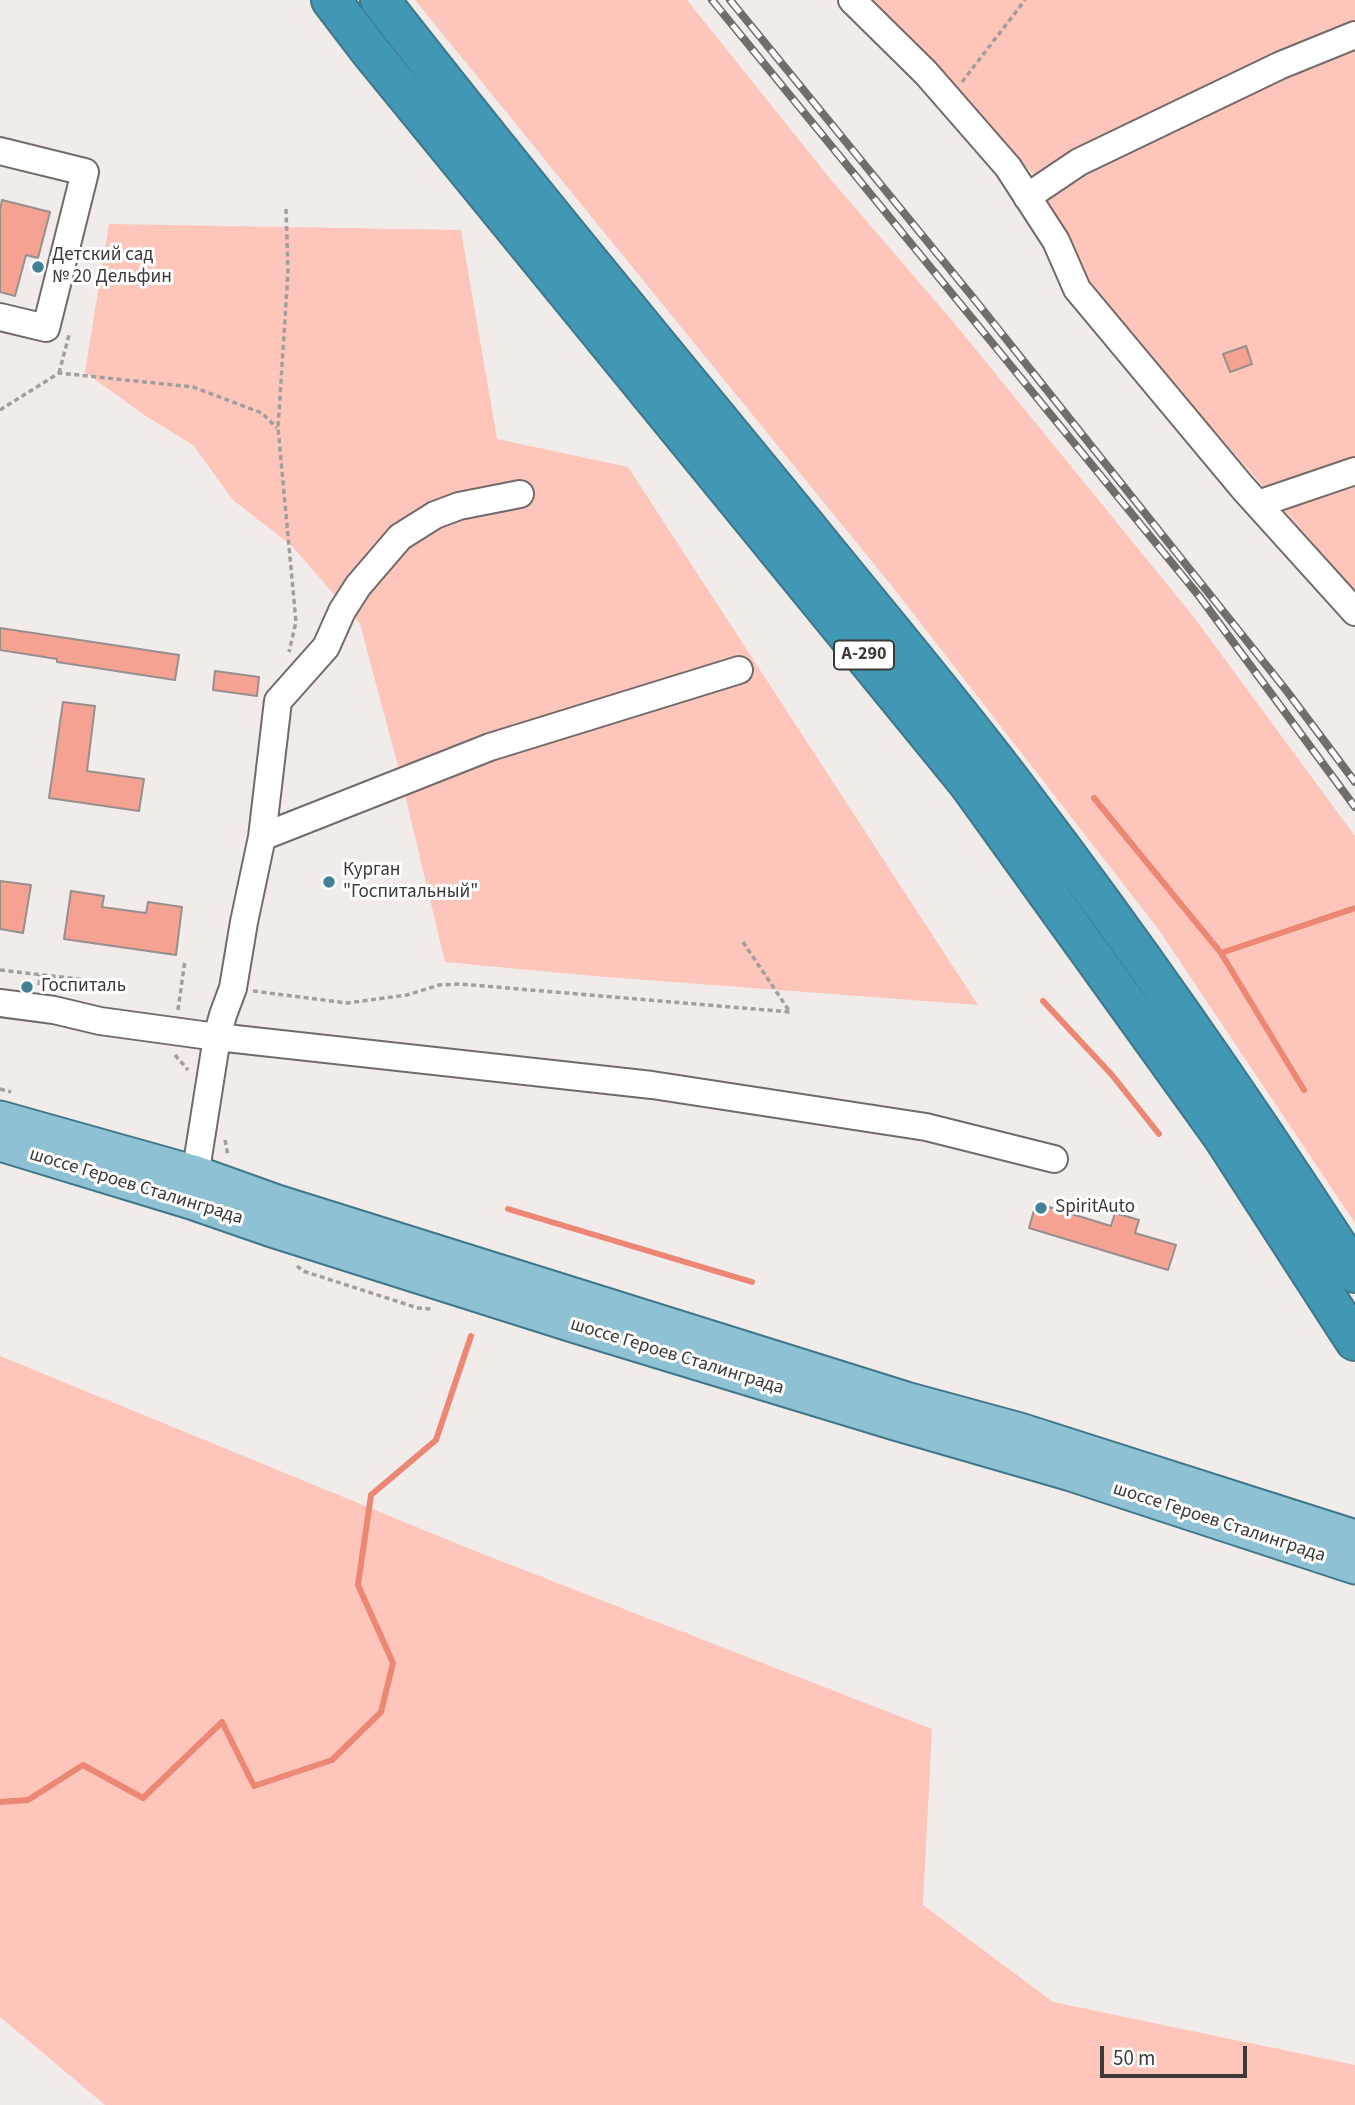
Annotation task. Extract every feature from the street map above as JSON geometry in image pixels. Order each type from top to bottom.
[{"type":"highway","name":"А-290","points":[[331,0],[615,354],[968,783],[1223,1137],[1355,1341]]},
{"type":"highway","name":"А-290","points":[[380,0],[912,655],[1022,795],[1230,1084],[1355,1273]]},
{"type":"main road","name":"шоссе Героев Сталинграда","points":[[10,1107],[193,1187],[269,1229],[576,1326],[1071,1474],[1355,1567]]},
{"type":"main road","name":"шоссе Героев Сталинграда","points":[[0,1144],[193,1187],[277,1202],[906,1399],[1020,1430],[1350,1535]]},
{"type":"street","points":[[852,0],[926,73],[1008,167],[1056,242],[1077,289],[1258,504],[1355,612]]},
{"type":"street","points":[[1027,197],[1079,162],[1281,65],[1355,35]]},
{"type":"street","points":[[0,151],[85,172],[46,328],[0,317]]},
{"type":"street","points":[[1258,504],[1355,471]]},
{"type":"street","points":[[193,1187],[218,1037],[233,988],[262,837],[278,701],[326,647],[342,611],[387,549],[417,524],[460,506],[520,494]]},
{"type":"street","points":[[262,837],[490,747],[739,670]]},
{"type":"street","points":[[0,1003],[54,1010],[100,1021],[218,1037],[652,1085],[926,1127],[1054,1159]]},
{"type":"path","points":[[949,99],[1025,0]]},
{"type":"path","points":[[286,208],[288,272],[278,428],[296,622],[287,662]]},
{"type":"path","points":[[0,410],[59,373],[193,387],[262,413],[278,428]]},
{"type":"path","points":[[233,988],[347,1003],[407,995],[439,985],[460,984],[790,1012],[743,942]]},
{"type":"path","points":[[178,1010],[185,960]]},
{"type":"path","points":[[0,970],[96,981]]},
{"type":"path","points":[[173,1052],[187,1067],[191,1076]]},
{"type":"path","points":[[0,1088],[10,1107]]},
{"type":"path","points":[[226,1130],[228,1156],[234,1162]]},
{"type":"shaded area","points":[[415,0],[687,0],[832,181],[955,324],[1193,616],[1355,836],[1355,1223],[1159,930],[891,585]]},
{"type":"shaded area","points":[[866,0],[1355,0],[1355,591],[1087,286],[1032,173]]},
{"type":"shaded area","points":[[109,224],[461,230],[497,439],[628,467],[978,1005],[445,962],[398,766],[360,624],[291,545],[233,500],[193,445],[144,415],[85,372]]},
{"type":"shaded area","points":[[0,1356],[470,1549],[932,1729],[923,1905],[1053,2002],[1355,2065],[1355,2105],[105,2105],[0,2017]]},
{"type":"building","points":[[2,200],[50,212],[38,258],[26,255],[15,296],[0,292]]},
{"type":"building","points":[[1246,346],[1252,364],[1230,372],[1223,354]]},
{"type":"building","points":[[0,628],[179,655],[175,680],[57,662],[57,659],[0,650]]},
{"type":"building","points":[[215,671],[259,677],[257,696],[213,690]]},
{"type":"building","points":[[63,702],[95,706],[87,771],[144,779],[139,811],[49,798]]},
{"type":"building","points":[[0,881],[31,885],[23,933],[0,929]]},
{"type":"building","points":[[71,891],[104,896],[102,907],[146,913],[148,902],[182,907],[176,955],[64,939]]},
{"type":"building","points":[[1036,1203],[1111,1226],[1115,1213],[1139,1220],[1135,1233],[1176,1245],[1168,1270],[1029,1228]]},
{"type":"waterway","points":[[1094,798],[1221,953],[1304,1090]]},
{"type":"waterway","points":[[1221,953],[1355,908]]},
{"type":"waterway","points":[[1043,1001],[1112,1075],[1159,1134]]},
{"type":"waterway","points":[[508,1209],[752,1282]]},
{"type":"waterway","points":[[0,1802],[28,1800],[83,1765],[143,1798],[222,1722],[254,1786],[332,1760],[381,1712],[393,1663],[358,1585],[371,1495],[436,1440],[471,1336]]},
{"type":"railway","points":[[712,0],[1199,596],[1355,807]]},
{"type":"railway","points":[[730,0],[971,295],[1286,690],[1355,782]]},
{"type":"place","name":"Детский сад № 20 Дельфин","points":[[38,267]]},
{"type":"place","name":"Курган \"Госпитальный\"","points":[[329,882]]},
{"type":"place","name":"Госпиталь","points":[[27,987]]},
{"type":"place","name":"SpiritAuto","points":[[1041,1208]]}]
